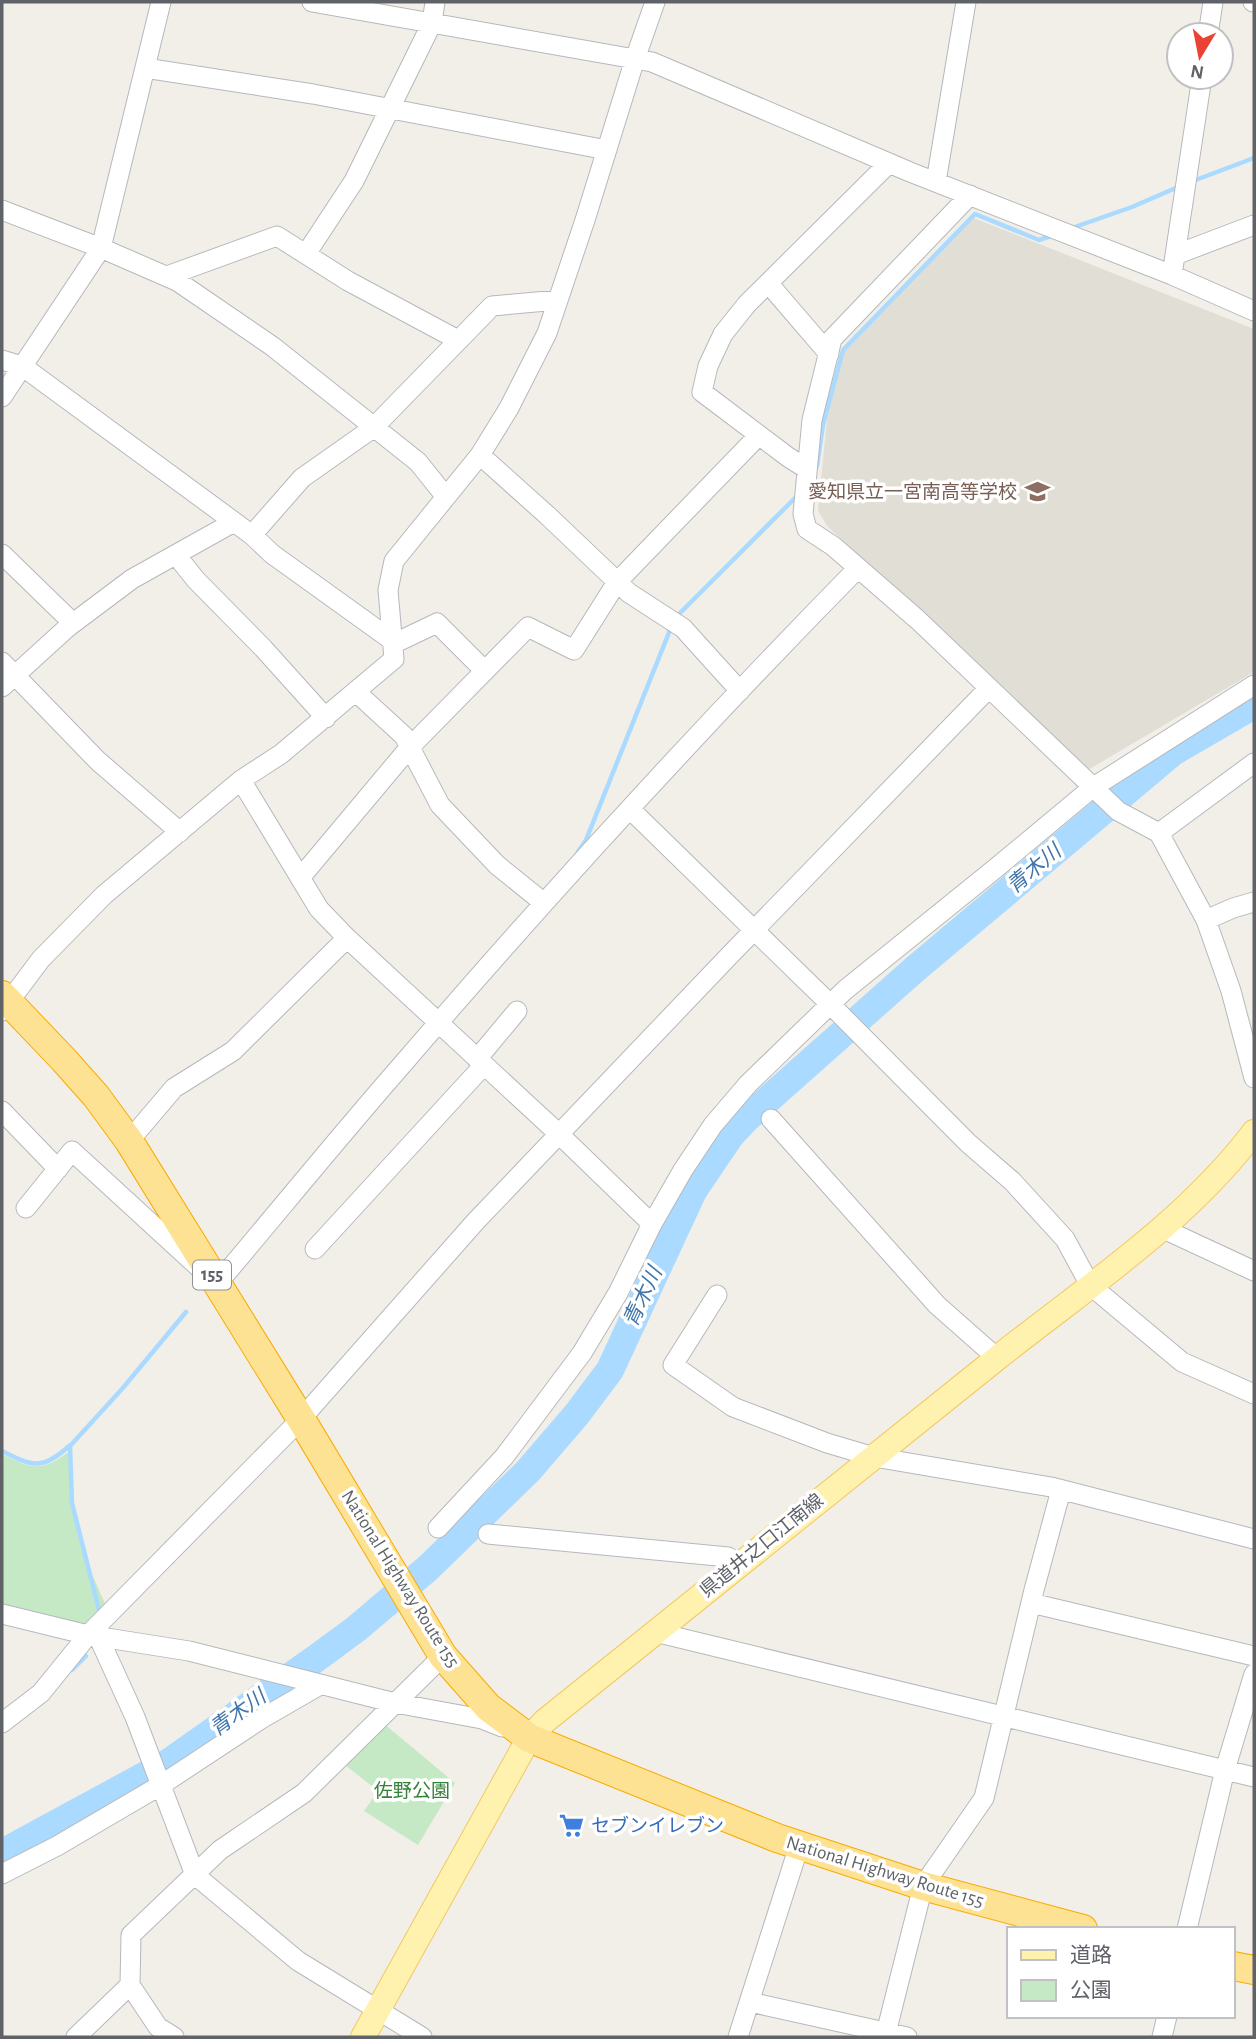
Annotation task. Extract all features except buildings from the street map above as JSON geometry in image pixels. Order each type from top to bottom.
[{"type":"highway","name":"National Highway Route 155","points":[[4,1003],[64,1060],[96,1096],[129,1141],[443,1656],[488,1707],[529,1738],[799,1846],[923,1886],[1076,1927]]},
{"type":"highway","points":[[1235,1966],[1254,1970]]},
{"type":"main road","name":"県道井之口江南線","points":[[363,2037],[529,1738],[545,1721],[997,1358],[1166,1226],[1214,1179],[1254,1132]]},
{"type":"street","points":[[2,397],[102,248],[161,2]]},
{"type":"street","points":[[312,2],[652,62],[936,182],[1174,265],[1254,311]]},
{"type":"street","points":[[306,254],[354,181],[391,109],[432,23],[435,2]]},
{"type":"street","points":[[4,1003],[41,959],[104,895],[241,780],[281,754],[326,718],[394,659],[388,590],[394,561],[480,455],[509,408],[547,333],[655,2]]},
{"type":"street","points":[[936,182],[965,2]]},
{"type":"street","points":[[1210,21],[1213,2]]},
{"type":"street","points":[[145,68],[313,94],[607,150]]},
{"type":"street","points":[[1174,265],[1200,91]]},
{"type":"street","points":[[807,469],[702,392],[708,366],[723,334],[768,284],[889,163]]},
{"type":"street","points":[[970,195],[832,339],[812,420],[803,514],[807,529],[833,546],[918,620],[1118,811],[1159,833],[1206,920],[1231,991],[1254,1078]]},
{"type":"street","points":[[2,211],[102,248],[177,281],[272,346],[418,462],[446,497]]},
{"type":"street","points":[[1174,265],[1254,225]]},
{"type":"street","points":[[167,276],[277,236],[348,281],[458,340]]},
{"type":"street","points":[[768,284],[829,354]]},
{"type":"street","points":[[252,535],[302,478],[373,428],[492,306],[558,300]]},
{"type":"street","points":[[2,360],[22,366],[252,535],[272,554],[393,643]]},
{"type":"street","points":[[300,878],[409,748],[527,627],[574,650],[617,582],[759,435]]},
{"type":"street","points":[[480,455],[629,593],[683,628],[740,691]]},
{"type":"street","points":[[180,832],[98,761],[6,675],[132,579],[234,522]]},
{"type":"street","points":[[2,554],[73,623]]},
{"type":"street","points":[[176,555],[196,580],[263,648],[326,718]]},
{"type":"street","points":[[26,1208],[72,1151],[217,1284],[438,1023],[544,903],[858,568]]},
{"type":"street","points":[[393,643],[437,623],[485,671]]},
{"type":"street","points":[[438,1528],[504,1457],[582,1353],[618,1293],[682,1170],[713,1125],[748,1084],[845,990],[1092,788],[1254,685]]},
{"type":"street","points":[[2,1723],[41,1693],[300,1419],[476,1222],[559,1134],[989,688]]},
{"type":"street","points":[[356,692],[404,736],[440,805],[497,865],[544,903]]},
{"type":"street","points":[[1159,833],[1254,763]]},
{"type":"street","points":[[241,780],[319,909],[652,1224]]},
{"type":"street","points":[[630,809],[968,1143],[1012,1181],[1065,1239],[1090,1285],[1182,1362],[1254,1394]]},
{"type":"street","points":[[1206,920],[1254,902]]},
{"type":"street","points":[[129,1141],[174,1088],[233,1051],[347,938]]},
{"type":"street","points":[[315,1249],[480,1062],[517,1011]]},
{"type":"street","points":[[2,1111],[58,1169]]},
{"type":"street","points":[[771,1119],[937,1305],[997,1358]]},
{"type":"street","points":[[1166,1226],[1168,1231],[1254,1271]]},
{"type":"street","points":[[717,1295],[673,1365],[733,1407],[827,1443],[874,1457],[1061,1490],[1254,1539]]},
{"type":"street","points":[[885,2035],[923,1886],[984,1798],[1061,1490]]},
{"type":"street","points":[[488,1534],[729,1557],[740,1564]]},
{"type":"street","points":[[1031,1603],[1254,1656]]},
{"type":"street","points":[[2,1614],[93,1635],[189,1651],[395,1703],[482,1718],[529,1738]]},
{"type":"street","points":[[655,1632],[1254,1777]]},
{"type":"street","points":[[93,1635],[135,1717],[195,1875],[298,1961],[422,2037]]},
{"type":"street","points":[[162,2034],[130,1985],[131,1935],[220,1850],[304,1793],[443,1656]]},
{"type":"street","points":[[1188,1927],[1225,1770],[1254,1674]]},
{"type":"street","points":[[2,1874],[57,1846],[161,1786],[315,1684]]},
{"type":"street","points":[[738,2037],[799,1846]]},
{"type":"street","points":[[76,2037],[130,1985]]},
{"type":"street","points":[[750,2002],[885,2035],[907,2037]]},
{"type":"street","points":[[1162,2037],[1167,2018]]},
{"type":"shaded area","name":"愛知県立一宮南高等学校","points":[[971,217],[1254,329],[1254,672],[1086,771],[915,606],[828,527],[818,511],[827,419],[844,351]]},
{"type":"green space","points":[[71,1450],[72,1503],[86,1561],[107,1608],[98,1636],[2,1614],[2,1454],[30,1466],[38,1466],[53,1462]]},
{"type":"green space","name":"佐野公園","points":[[383,1723],[455,1783],[418,1845],[364,1811],[378,1791],[340,1761]]},
{"type":"waterway","points":[[1193,181],[1254,158]]},
{"type":"waterway","points":[[1072,228],[1178,187]]},
{"type":"waterway","points":[[817,466],[823,425],[843,350],[975,214],[1039,240],[1054,235]]},
{"type":"waterway","points":[[676,617],[798,495]]},
{"type":"waterway","points":[[578,852],[586,840],[670,630]]},
{"type":"waterway","name":"青木川","points":[[2,1853],[168,1763],[356,1629],[428,1568],[528,1471],[577,1414],[610,1370],[693,1191],[731,1135],[746,1119],[915,969],[1173,752],[1254,705]]},
{"type":"waterway","points":[[99,1610],[72,1503],[70,1446],[186,1312]]},
{"type":"waterway","points":[[2,1451],[37,1464],[52,1459],[69,1446]]},
{"type":"waterway","points":[[72,1670],[86,1656]]},
{"type":"place","name":"愛知県立一宮南高等学校","points":[[1037,492]]},
{"type":"place","name":"セブンイレブン","points":[[571,1826]]}]
